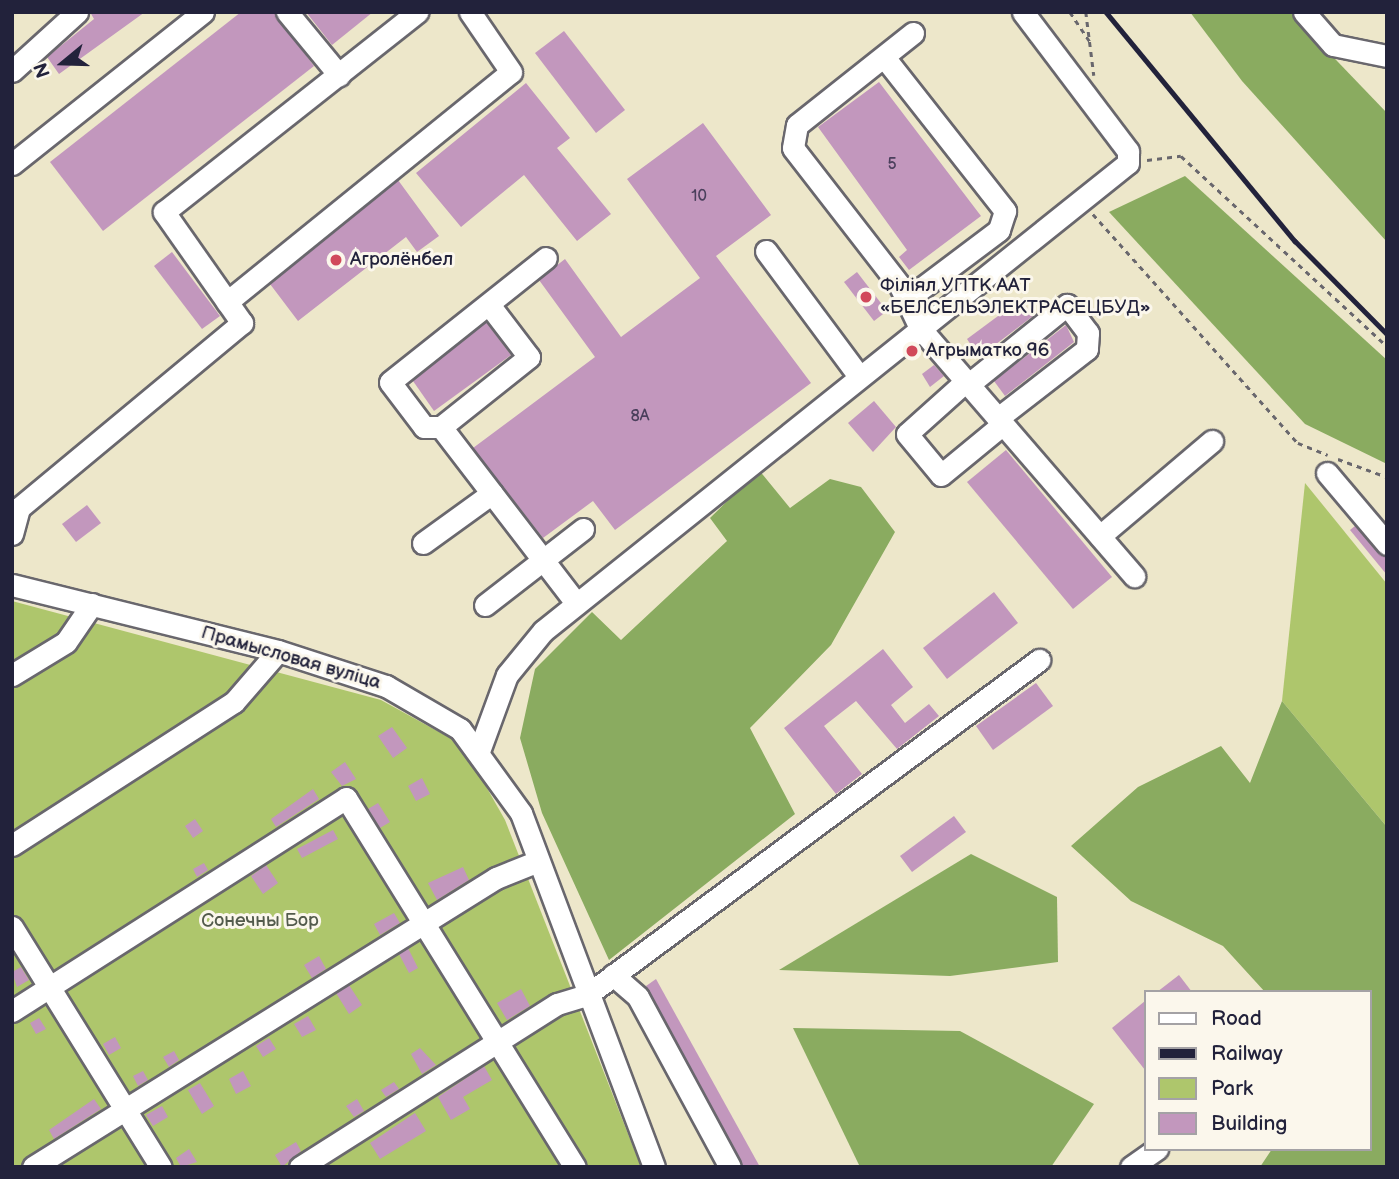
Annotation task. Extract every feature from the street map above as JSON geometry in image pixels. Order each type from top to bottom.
[{"type":"street","points":[[12,164],[203,12]]},
{"type":"street","points":[[287,12],[339,75]]},
{"type":"street","points":[[12,532],[19,508],[242,323],[164,212],[417,12]]},
{"type":"street","points":[[227,302],[511,72],[470,12]]},
{"type":"street","points":[[479,751],[522,651],[576,603],[858,375],[1084,204],[1128,163],[1128,150],[1023,12]]},
{"type":"street","points":[[1304,12],[1333,45],[1387,56]]},
{"type":"street","points":[[12,71],[68,15]]},
{"type":"street","points":[[913,33],[797,125],[793,148],[907,299],[920,328],[1134,576]]},
{"type":"street","points":[[884,57],[1005,211],[999,230],[907,299]]},
{"type":"street","points":[[766,251],[858,375]]},
{"type":"street","points":[[490,306],[529,357],[441,427],[424,427],[390,382],[490,306],[545,258]]},
{"type":"street","points":[[1067,305],[1088,333],[1087,349],[941,475],[907,434],[967,383],[1067,305]]},
{"type":"street","points":[[441,427],[576,603]]},
{"type":"street","points":[[1100,536],[1212,441]]},
{"type":"street","points":[[1327,473],[1387,544]]},
{"type":"street","points":[[423,543],[492,493]]},
{"type":"street","points":[[485,605],[583,529]]},
{"type":"street","name":"Прамысловая вуліца","points":[[12,585],[278,651],[386,686],[431,709],[479,751],[520,813],[654,1167]]},
{"type":"street","points":[[12,676],[66,642],[92,604]]},
{"type":"street","points":[[12,845],[234,702],[278,651]]},
{"type":"street","points":[[300,1167],[557,1004],[587,995],[1039,660]]},
{"type":"street","points":[[12,1011],[346,798],[575,1167]]},
{"type":"street","points":[[33,1167],[424,923],[538,861]]},
{"type":"street","points":[[12,927],[161,1167]]},
{"type":"street","points":[[613,975],[638,997],[730,1167]]},
{"type":"street","points":[[1131,1167],[1154,1151]]},
{"type":"path","points":[[1070,12],[1092,45],[1086,12]]},
{"type":"path","points":[[1128,163],[1181,156],[1387,346]]},
{"type":"path","points":[[1084,204],[1298,443],[1387,477]]},
{"type":"green space","points":[[1190,12],[1290,12],[1387,113],[1387,242],[1242,81]]},
{"type":"green space","points":[[1185,176],[1387,360],[1387,464],[1305,424],[1109,212]]},
{"type":"green space","points":[[759,470],[790,508],[830,479],[861,487],[895,532],[831,645],[750,728],[795,814],[609,960],[542,813],[520,738],[535,669],[592,612],[621,640],[727,541],[710,518]]},
{"type":"green space","points":[[1305,483],[1387,584],[1387,827],[1282,701]]},
{"type":"green space","name":"Сонечны Бор","points":[[12,601],[381,700],[450,738],[470,758],[505,820],[641,1167],[12,1167]]},
{"type":"green space","points":[[1282,701],[1387,827],[1387,1167],[1260,1167],[1271,1151],[1371,1151],[1371,990],[1263,990],[1223,946],[1131,901],[1071,846],[1138,787],[1221,746],[1250,783]]},
{"type":"green space","points":[[971,854],[1057,897],[1058,962],[950,976],[779,970]]},
{"type":"green space","points":[[793,1028],[960,1031],[1094,1104],[1051,1167],[860,1167]]},
{"type":"building","points":[[90,12],[145,12],[59,74],[47,57],[94,19]]},
{"type":"building","points":[[241,12],[274,12],[314,66],[103,231],[50,162]]},
{"type":"building","points":[[306,12],[373,12],[332,45]]},
{"type":"building","points":[[564,31],[625,110],[596,133],[535,53]]},
{"type":"building","points":[[879,82],[981,216],[909,270],[899,257],[907,250],[818,127]]},
{"type":"building","points":[[526,83],[570,138],[557,148],[611,214],[577,241],[524,175],[461,227],[416,173]]},
{"type":"building","points":[[703,123],[771,215],[716,256],[811,383],[615,530],[593,501],[543,538],[473,448],[595,357],[539,280],[565,259],[621,337],[700,278],[627,179]]},
{"type":"building","name":"Агролёнбел","points":[[398,180],[439,236],[417,252],[406,237],[298,321],[270,284]]},
{"type":"building","points":[[172,252],[220,316],[202,329],[154,266]]},
{"type":"building","name":"Філіял УПТК ААТ «БЕЛСЕЛЬЭЛЕКТРАСЕЦБУД»","points":[[857,272],[887,311],[874,321],[844,282]]},
{"type":"building","points":[[1021,299],[1033,316],[979,357],[967,339]]},
{"type":"building","points":[[486,322],[511,355],[434,411],[413,381]]},
{"type":"building","points":[[1066,325],[1074,342],[1005,396],[994,381]]},
{"type":"building","points":[[934,365],[944,376],[930,387],[922,374]]},
{"type":"building","points":[[874,401],[896,427],[873,452],[848,423]]},
{"type":"building","points":[[1006,450],[1112,577],[1073,609],[967,482]]},
{"type":"building","points":[[87,505],[101,523],[76,542],[62,524]]},
{"type":"building","points":[[1355,526],[1387,557],[1387,575],[1350,530]]},
{"type":"building","points":[[994,592],[1018,623],[947,679],[923,648]]},
{"type":"building","points":[[883,649],[913,687],[891,705],[905,723],[929,704],[939,716],[897,749],[856,701],[824,726],[862,774],[836,794],[784,728]]},
{"type":"building","points":[[1036,683],[1053,706],[993,750],[976,726]]},
{"type":"building","points":[[392,727],[407,748],[393,758],[378,736]]},
{"type":"building","points":[[345,762],[356,779],[342,786],[331,772]]},
{"type":"building","points":[[422,778],[430,794],[416,801],[408,786]]},
{"type":"building","points":[[313,789],[319,799],[276,827],[271,819]]},
{"type":"building","points":[[378,803],[390,822],[380,828],[368,809]]},
{"type":"building","points":[[954,816],[966,832],[912,872],[900,856]]},
{"type":"building","points":[[195,819],[203,831],[193,838],[185,826]]},
{"type":"building","points":[[333,830],[338,839],[302,858],[297,849]]},
{"type":"building","points":[[204,863],[208,870],[197,877],[193,869]]},
{"type":"building","points":[[266,865],[278,883],[263,894],[251,876]]},
{"type":"building","points":[[463,867],[469,880],[437,900],[428,883]]},
{"type":"building","points":[[394,913],[400,923],[380,935],[374,924]]},
{"type":"building","points":[[408,948],[418,968],[409,973],[399,954]]},
{"type":"building","points":[[319,956],[326,969],[312,978],[304,965]]},
{"type":"building","points":[[21,967],[29,980],[17,987],[12,972]]},
{"type":"building","points":[[1179,975],[1190,990],[1160,990]]},
{"type":"building","points":[[656,979],[760,1167],[743,1167],[646,986]]},
{"type":"building","points":[[349,985],[362,1005],[349,1014],[336,993]]},
{"type":"building","points":[[521,989],[530,1006],[507,1020],[497,1003]]},
{"type":"building","points":[[1144,1002],[1144,1069],[1112,1028]]},
{"type":"building","points":[[308,1016],[316,1030],[302,1037],[294,1024]]},
{"type":"building","points":[[39,1018],[46,1029],[36,1034],[30,1023]]},
{"type":"building","points":[[115,1037],[121,1048],[109,1055],[103,1044]]},
{"type":"building","points":[[269,1038],[276,1049],[263,1057],[256,1046]]},
{"type":"building","points":[[420,1048],[436,1065],[422,1074],[411,1054]]},
{"type":"building","points":[[174,1051],[179,1060],[169,1067],[163,1057]]},
{"type":"building","points":[[484,1066],[492,1080],[463,1097],[470,1109],[451,1120],[438,1097]]},
{"type":"building","points":[[143,1071],[148,1080],[138,1086],[133,1076]]},
{"type":"building","points":[[243,1071],[251,1086],[236,1094],[229,1079]]},
{"type":"building","points":[[394,1082],[399,1089],[386,1097],[381,1090]]},
{"type":"building","points":[[200,1083],[214,1106],[202,1114],[188,1090]]},
{"type":"building","points":[[94,1099],[101,1109],[54,1139],[49,1130]]},
{"type":"building","points":[[357,1099],[364,1111],[354,1117],[346,1106]]},
{"type":"building","points":[[162,1106],[168,1117],[153,1126],[146,1115]]},
{"type":"building","points":[[415,1113],[426,1131],[380,1159],[370,1143]]},
{"type":"building","points":[[296,1142],[301,1151],[282,1167],[275,1155]]},
{"type":"building","points":[[189,1149],[197,1162],[181,1167],[176,1158]]},
{"type":"railway","points":[[1106,12],[1295,241],[1387,334]]},
{"type":"place","name":"Агролёнбел","points":[[336,260]]},
{"type":"place","name":"Філіял УПТК ААТ «БЕЛСЕЛЬЭЛЕКТРАСЕЦБУД»","points":[[866,297]]},
{"type":"place","name":"Агрыматко 96","points":[[912,351]]}]
